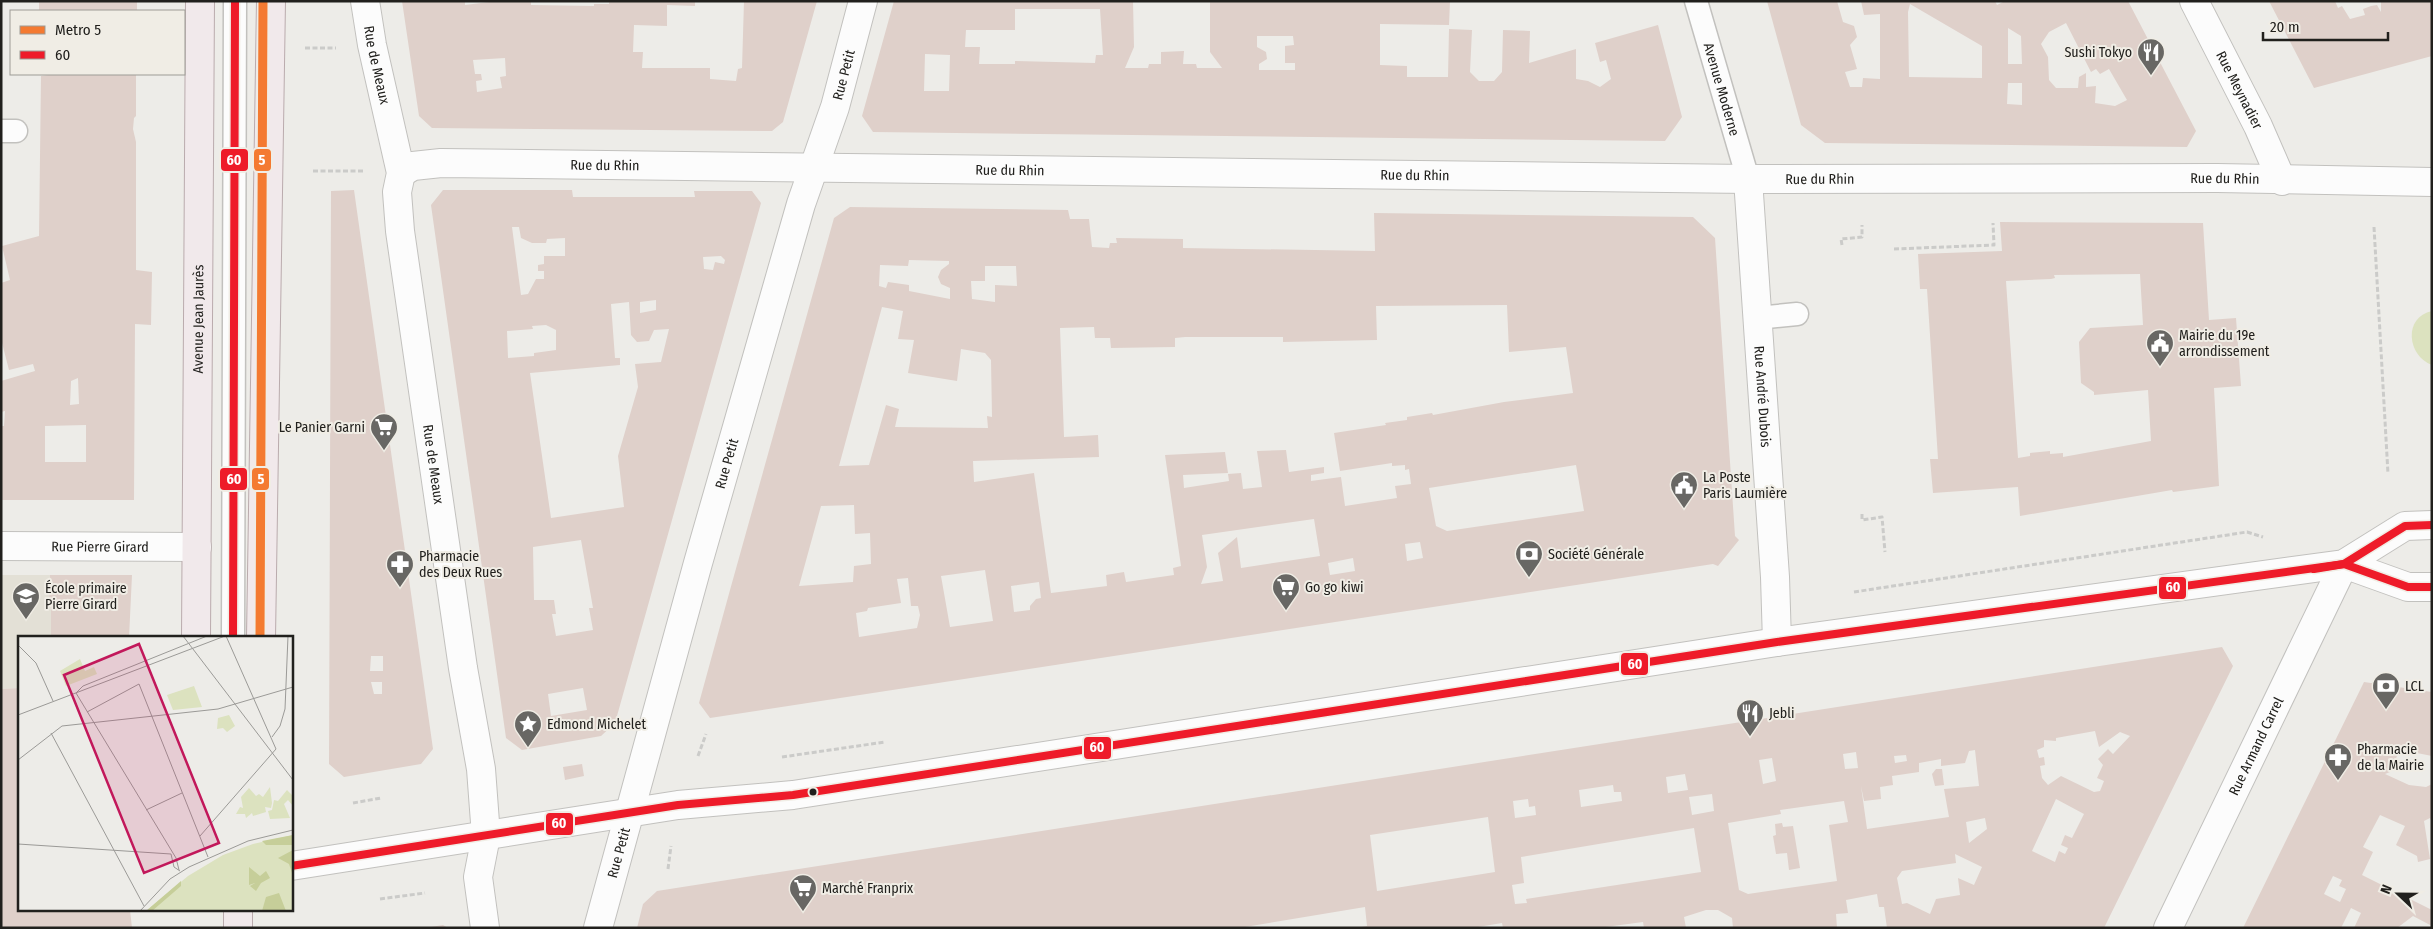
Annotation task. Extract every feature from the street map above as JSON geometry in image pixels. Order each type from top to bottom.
[{"type":"main road","name":"Avenue Jean Jaurès","points":[[196,636],[200,1]]},
{"type":"main road","points":[[261,636],[271,1]]},
{"type":"main road","points":[[238,912],[238,928]]},
{"type":"street","name":"Rue de Meaux","points":[[365,1],[372,45],[401,174],[397,192],[400,232],[463,668],[481,769],[486,836],[478,877],[485,928]]},
{"type":"street","name":"Rue Petit","points":[[598,928],[706,534],[801,204],[835,107],[863,1]]},
{"type":"street","name":"Rue Meynadier","points":[[2194,1],[2258,126],[2282,180]]},
{"type":"street","name":"Rue du Rhin","points":[[401,174],[413,166],[441,164],[1748,179],[2217,178],[2432,182]]},
{"type":"street","name":"Rue André Dubois","points":[[1748,179],[1775,577],[1777,642]]},
{"type":"street","points":[[292,866],[678,805],[793,795],[1777,642],[2344,564],[2405,526],[2432,525]]},
{"type":"street","name":"Rue Pierre Girard","points":[[1,546],[197,547]]},
{"type":"street","points":[[2344,564],[2408,587],[2432,587]]},
{"type":"street","name":"Rue Armand Carrel","points":[[2168,928],[2344,564]]},
{"type":"lane","points":[[233,636],[235,1]]},
{"type":"lane","name":"Avenue Moderne","points":[[1696,1],[1748,179]]},
{"type":"lane","points":[[1758,318],[1797,314]]},
{"type":"path","points":[[298,48],[344,48]]},
{"type":"path","points":[[312,170],[364,172]]},
{"type":"path","points":[[1894,249],[1994,245],[1993,223]]},
{"type":"path","points":[[1842,245],[1841,239],[1862,237],[1862,225]]},
{"type":"path","points":[[2374,227],[2388,474]]},
{"type":"path","points":[[1862,514],[1862,520],[1882,517],[1885,552]]},
{"type":"path","points":[[698,756],[706,734]]},
{"type":"path","points":[[353,802],[381,798]]},
{"type":"path","points":[[668,870],[671,846]]},
{"type":"path","points":[[380,899],[425,893]]},
{"type":"shaded area","name":"École primaire Pierre Girard","points":[[1,575],[50,575],[51,636],[18,636],[18,688],[1,689]]},
{"type":"green space","points":[[2432,311],[2432,365],[2417,354],[2413,346],[2412,337],[2416,321]]},
{"type":"building","points":[[39,1],[137,1],[137,10],[39,10]]},
{"type":"building","points":[[402,1],[465,1],[465,5],[497,1],[531,1],[531,5],[594,6],[594,4],[609,4],[609,1],[695,1],[695,6],[667,5],[667,26],[634,25],[633,52],[643,52],[642,68],[710,68],[710,79],[736,81],[738,69],[742,68],[744,1],[817,1],[783,122],[772,131],[432,128],[419,116]],"holes":[[[505,58],[506,76],[500,77],[502,88],[477,92],[476,81],[482,80],[481,74],[475,74],[473,60]]]},
{"type":"building","points":[[894,1],[1133,1],[1134,47],[1125,68],[1148,68],[1149,64],[1161,64],[1161,52],[1184,51],[1183,64],[1196,64],[1197,68],[1222,68],[1210,52],[1210,1],[1450,1],[1449,25],[1380,24],[1380,65],[1407,66],[1407,77],[1448,77],[1449,29],[1472,30],[1470,72],[1479,81],[1494,81],[1502,72],[1503,30],[1530,31],[1529,63],[1576,49],[1576,79],[1588,81],[1600,87],[1611,79],[1606,60],[1600,62],[1595,43],[1658,25],[1682,117],[1665,141],[873,132],[862,116]],"holes":[[[1015,9],[1100,9],[1103,55],[1096,55],[1095,63],[1015,61],[1015,64],[979,64],[980,47],[965,47],[966,30],[1015,30]],[[1257,36],[1293,36],[1294,45],[1285,46],[1285,63],[1295,63],[1295,70],[1259,70],[1259,64],[1267,59],[1266,52],[1257,47]],[[925,54],[950,55],[949,91],[924,91]]]},
{"type":"building","points":[[1767,1],[1837,1],[1843,22],[1854,26],[1857,37],[1850,45],[1857,69],[1845,72],[1850,87],[1862,87],[1863,78],[1880,79],[1880,14],[1864,15],[1861,1],[1995,1],[1997,5],[2005,1],[2128,1],[2196,131],[2187,147],[1825,143],[1801,125]],"holes":[[[1910,4],[1982,46],[1982,78],[1909,77],[1908,12]],[[2066,23],[2091,72],[2096,69],[2100,74],[2109,69],[2127,100],[2115,106],[2095,103],[2096,86],[2086,87],[2086,73],[2079,77],[2078,88],[2056,88],[2049,80],[2048,57],[2041,44],[2049,32]],[[2008,28],[2021,36],[2022,64],[2008,64]],[[2008,83],[2022,83],[2022,105],[2007,104]]]},
{"type":"building","points":[[2269,1],[2335,1],[2338,8],[2342,6],[2350,19],[2365,15],[2363,9],[2371,6],[2377,5],[2381,12],[2381,1],[2432,1],[2432,56],[2314,88]]},
{"type":"building","points":[[136,75],[136,116],[133,129],[136,142],[136,270],[152,272],[151,325],[135,324],[134,500],[1,500],[1,426],[4,426],[5,411],[1,412],[1,381],[35,371],[33,364],[9,370],[1,339],[1,283],[10,280],[2,246],[39,236],[41,76]],"holes":[[[78,378],[79,404],[70,405],[71,381]],[[86,425],[86,462],[45,462],[45,426]]]},
{"type":"building","points":[[354,190],[433,749],[421,764],[344,777],[329,764],[331,191]],"holes":[[[371,656],[383,656],[383,671],[370,671]],[[371,682],[382,682],[382,694],[374,694]]]},
{"type":"building","points":[[443,190],[572,190],[573,197],[695,197],[694,191],[752,191],[761,203],[615,723],[601,736],[522,750],[506,738],[431,205]],"holes":[[[512,227],[519,227],[521,238],[532,243],[546,243],[547,239],[565,238],[565,256],[544,256],[544,264],[538,265],[538,271],[544,271],[544,279],[536,279],[528,294],[521,295]],[[721,256],[725,260],[724,264],[715,262],[713,270],[704,269],[703,257]],[[656,300],[656,310],[640,313],[640,302]],[[629,302],[631,335],[637,342],[649,341],[654,330],[669,329],[661,362],[635,364],[638,387],[618,456],[624,507],[551,518],[530,373],[620,365],[620,358],[615,358],[611,304]],[[546,325],[556,330],[556,350],[534,353],[534,356],[508,358],[507,331],[533,329],[532,326]],[[581,540],[593,608],[589,608],[593,630],[556,636],[552,614],[556,614],[554,600],[534,600],[533,547]],[[583,688],[587,710],[551,716],[548,694]]]},
{"type":"building","points":[[850,207],[1068,210],[1070,219],[1089,219],[1092,247],[1109,248],[1110,243],[1117,243],[1116,238],[1183,239],[1183,248],[1375,251],[1374,213],[1693,217],[1715,238],[1735,536],[1739,540],[1718,566],[1713,564],[710,718],[699,703],[834,218]],"holes":[[[909,260],[949,261],[949,264],[941,270],[938,277],[941,284],[950,288],[950,299],[909,291],[909,285],[888,282],[886,288],[879,286],[880,265],[908,266]],[[985,266],[1016,266],[1017,286],[995,285],[995,302],[972,299],[971,281],[985,281]],[[1507,305],[1509,352],[1566,347],[1573,393],[1504,402],[1433,415],[1432,413],[1407,417],[1407,420],[1385,423],[1386,425],[1334,433],[1340,471],[1392,463],[1392,466],[1405,465],[1405,470],[1409,469],[1411,484],[1395,486],[1397,498],[1345,506],[1341,477],[1311,481],[1311,475],[1324,473],[1324,467],[1289,472],[1286,450],[1257,451],[1262,487],[1243,489],[1241,473],[1228,474],[1229,481],[1184,488],[1183,475],[1228,473],[1225,452],[1165,455],[1181,566],[1173,568],[1174,575],[1126,582],[1124,572],[1106,575],[1107,586],[1051,593],[1034,473],[974,482],[973,461],[1099,457],[1098,435],[1064,437],[1060,328],[1094,327],[1095,338],[1110,338],[1111,348],[1175,347],[1175,338],[1185,337],[1283,337],[1283,342],[1377,340],[1376,306]],[[882,307],[903,311],[898,339],[914,340],[908,373],[957,381],[961,349],[985,353],[991,360],[992,417],[987,416],[988,428],[895,427],[899,409],[886,405],[869,465],[839,466]],[[1576,465],[1584,511],[1447,531],[1436,526],[1429,488]],[[854,505],[855,534],[870,533],[871,564],[854,566],[853,582],[799,586],[821,506]],[[1314,519],[1320,556],[1241,568],[1237,537],[1218,553],[1223,581],[1201,584],[1207,567],[1202,535]],[[1420,542],[1423,558],[1407,561],[1405,544]],[[1353,558],[1355,571],[1330,575],[1328,563]],[[985,570],[993,621],[950,627],[941,576]],[[908,578],[911,606],[918,606],[920,615],[917,628],[859,637],[856,613],[867,611],[868,608],[901,603],[897,579]],[[1039,582],[1041,598],[1036,599],[1030,606],[1030,610],[1014,612],[1011,586]]]},
{"type":"building","name":"Mairie du 19e arrondissement","points":[[2000,222],[2203,223],[2209,320],[2236,318],[2241,386],[2214,388],[2219,486],[2173,492],[2172,490],[2020,516],[2018,487],[1933,493],[1930,459],[1938,459],[1927,289],[1920,289],[1918,254],[2002,251]],"holes":[[[2140,274],[2143,325],[2090,328],[2079,342],[2081,383],[2094,392],[2094,395],[2148,390],[2151,441],[2063,457],[2063,453],[2050,454],[2050,451],[2030,453],[2030,456],[2018,458],[2006,281],[2051,279],[2055,278],[2054,275]]]},
{"type":"building","points":[[50,575],[132,575],[129,636],[51,636],[51,603],[49,603]]},
{"type":"building","points":[[2222,647],[2233,666],[2104,928],[1887,928],[1884,907],[1879,907],[1877,894],[1846,900],[1848,913],[1836,914],[1837,928],[1733,928],[1732,918],[1718,910],[1706,910],[1684,917],[1686,928],[1644,928],[1643,922],[1598,928],[1503,928],[1502,923],[1472,928],[1355,928],[1367,926],[1365,907],[1239,928],[637,928],[643,904],[657,891]],"holes":[[[2095,731],[2099,747],[2120,732],[2130,736],[2113,754],[2108,749],[2098,759],[2103,765],[2097,778],[2104,781],[2100,791],[2094,792],[2061,776],[2048,785],[2042,778],[2040,766],[2045,765],[2044,757],[2039,758],[2037,750],[2044,747],[2044,740],[2056,741],[2056,738]],[[1975,750],[1979,786],[1944,789],[1949,817],[1867,829],[1861,786],[1864,801],[1881,799],[1880,787],[1893,785],[1892,776],[1919,772],[1919,763],[1941,759],[1941,766],[1965,763],[1969,751]],[[1856,752],[1858,768],[1845,769],[1843,754]],[[1906,755],[1907,761],[1895,763],[1894,756]],[[1772,758],[1776,781],[1763,784],[1759,760]],[[1685,774],[1688,790],[1668,793],[1666,777]],[[1613,785],[1614,792],[1621,792],[1622,801],[1581,807],[1579,790]],[[1712,794],[1714,811],[1692,815],[1689,797]],[[1528,799],[1529,807],[1535,806],[1536,815],[1515,818],[1513,801]],[[2056,799],[2084,814],[2072,838],[2065,835],[2061,845],[2068,848],[2065,854],[2059,851],[2055,862],[2032,851]],[[1844,801],[1848,822],[1829,825],[1837,881],[1748,894],[1739,890],[1728,823],[1781,814],[1780,810]],[[1488,817],[1495,872],[1377,891],[1370,835]],[[1985,818],[1987,829],[1969,843],[1966,822]],[[1694,828],[1701,872],[1526,899],[1527,903],[1515,904],[1512,885],[1524,883],[1521,857]],[[1955,854],[1982,867],[1974,885],[1958,878],[1960,895],[1936,899],[1930,914],[1907,903],[1902,904],[1897,878],[1902,871],[1956,863]]]},
{"type":"building","points":[[2364,682],[2432,692],[2432,756],[2397,749],[2395,754],[2397,756],[2390,772],[2385,774],[2409,785],[2426,787],[2432,784],[2432,823],[2430,818],[2424,821],[2430,859],[2418,862],[2417,856],[2396,845],[2405,826],[2380,815],[2363,847],[2373,852],[2362,875],[2432,910],[2432,926],[2413,916],[2397,928],[2354,928],[2361,913],[2351,908],[2341,928],[2243,928]],"holes":[[[2333,876],[2342,880],[2339,886],[2346,889],[2340,902],[2324,894]]]},
{"type":"building","points":[[18,688],[18,912],[130,912],[132,928],[1,928],[1,689]]},
{"type":"building","points":[[582,764],[584,776],[565,780],[563,767]]},
{"type":"building","points":[[1936,769],[1942,769],[1944,785],[1935,786],[1932,774]]},
{"type":"building","points":[[1782,823],[1783,827],[1793,826],[1800,868],[1789,870],[1787,853],[1776,854],[1773,836],[1776,835],[1775,824]]},
{"type":"building","points":[[443,925],[448,928],[431,928],[431,927]]},
{"type":"metro line","name":"5","points":[[260,636],[263,1]]},
{"type":"transit line","name":"60","points":[[233,636],[235,1]]},
{"type":"transit line","name":"60","points":[[292,866],[678,805],[793,795],[1777,642],[2344,564],[2405,526],[2432,525]]},
{"type":"transit line","name":"60","points":[[2314,569],[2344,564],[2408,587],[2432,587]]},
{"type":"place","name":"Sushi Tokyo","points":[[2151,76]]},
{"type":"place","name":"Mairie du 19e arrondissement","points":[[2160,367]]},
{"type":"place","name":"Le Panier Garni","points":[[384,451]]},
{"type":"place","name":"La Poste Paris Laumière","points":[[1684,509]]},
{"type":"place","name":"Société Générale","points":[[1529,578]]},
{"type":"place","name":"Pharmacie des Deux Rues","points":[[400,588]]},
{"type":"place","name":"Go go kiwi","points":[[1286,611]]},
{"type":"place","name":"École primaire Pierre Girard","points":[[26,620]]},
{"type":"place","name":"LCL","points":[[2386,710]]},
{"type":"place","name":"Jebli","points":[[1750,737]]},
{"type":"place","name":"Edmond Michelet","points":[[528,748]]},
{"type":"place","name":"Pharmacie de la Mairie","points":[[2338,781]]},
{"type":"place","name":"Marché Franprix","points":[[803,912]]}]
